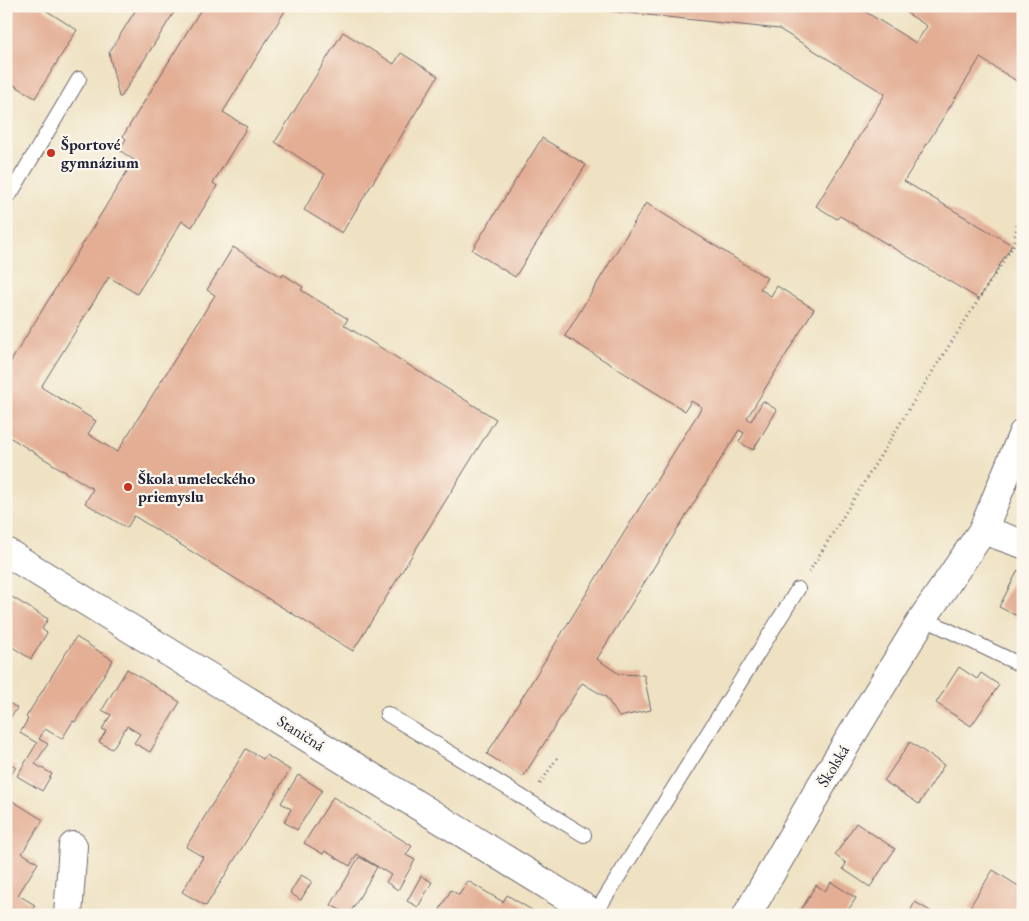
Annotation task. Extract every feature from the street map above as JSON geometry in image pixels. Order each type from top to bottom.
[{"type":"street","name":"Školská","points":[[746,915],[822,784],[923,618],[983,530],[1023,433]]},
{"type":"street","points":[[983,530],[1023,544]]},
{"type":"street","name":"Staničná","points":[[6,552],[596,914]]},
{"type":"street","points":[[68,915],[73,846]]},
{"type":"lane","points":[[8,194],[79,79]]},
{"type":"lane","points":[[596,914],[798,589]]},
{"type":"lane","points":[[923,618],[1023,666]]},
{"type":"lane","points":[[387,714],[584,834]]},
{"type":"path","points":[[798,589],[922,388],[1013,246],[1019,217]]},
{"type":"path","points":[[529,801],[557,758]]},
{"type":"building","points":[[6,6],[39,6],[77,30],[35,98],[14,85],[6,98]]},
{"type":"building","points":[[138,6],[178,6],[121,97],[119,97],[109,53]]},
{"type":"building","points":[[203,6],[288,6],[223,112],[247,127],[213,183],[217,186],[192,227],[182,221],[137,294],[109,277],[41,387],[96,421],[88,434],[117,452],[215,295],[207,290],[233,247],[282,277],[283,274],[303,287],[301,290],[348,319],[344,325],[496,419],[353,651],[134,516],[127,528],[85,503],[93,489],[6,435],[6,365],[8,366],[134,160],[119,150],[126,139],[123,136]]},
{"type":"building","points":[[582,6],[856,6],[916,43],[927,26],[896,6],[1023,6],[1023,85],[980,58],[904,181],[1012,245],[979,299],[840,216],[837,219],[816,206],[885,94],[779,29],[582,8]]},
{"type":"building","points":[[343,32],[394,64],[401,53],[438,76],[342,233],[304,210],[325,174],[275,142]]},
{"type":"building","points":[[542,138],[586,165],[515,277],[472,250]]},
{"type":"building","points":[[646,203],[767,278],[760,289],[771,296],[777,286],[814,309],[747,418],[751,421],[763,401],[777,410],[753,450],[739,442],[744,433],[739,430],[597,659],[619,674],[644,675],[651,710],[619,717],[606,697],[582,683],[523,777],[487,754],[702,407],[691,401],[685,411],[565,336]]},
{"type":"building","points":[[1018,570],[1023,573],[1023,619],[999,607]]},
{"type":"building","points":[[12,597],[48,619],[42,629],[47,633],[31,659],[6,643],[6,606]]},
{"type":"building","points":[[76,637],[113,660],[75,722],[73,721],[62,739],[45,729],[39,739],[48,744],[35,764],[52,774],[42,791],[17,776],[37,743],[20,733],[28,719],[26,717]]},
{"type":"building","points":[[959,667],[977,679],[981,673],[999,685],[971,726],[936,703]]},
{"type":"building","points":[[127,669],[180,702],[150,752],[134,743],[140,734],[127,726],[112,749],[99,742],[106,731],[102,729],[111,715],[102,710]]},
{"type":"building","points":[[6,701],[17,708],[6,724]]},
{"type":"building","points":[[910,742],[944,765],[919,804],[884,781]]},
{"type":"building","points":[[246,749],[263,759],[266,755],[290,770],[206,906],[182,892],[203,857],[186,847]]},
{"type":"building","points":[[6,762],[16,767],[6,783]]},
{"type":"building","points":[[298,775],[322,790],[297,830],[284,822],[291,809],[281,803]]},
{"type":"building","points":[[6,797],[43,820],[22,853],[38,863],[18,895],[35,905],[29,915],[6,915]]},
{"type":"building","points":[[333,797],[412,846],[406,855],[415,860],[398,890],[386,882],[391,875],[357,854],[350,866],[325,851],[323,854],[304,843]]},
{"type":"building","points":[[856,823],[895,849],[870,887],[843,869],[846,863],[835,855]]},
{"type":"building","points":[[359,857],[377,867],[349,915],[331,905]]},
{"type":"building","points":[[993,870],[1023,889],[1023,915],[980,915],[969,908]]},
{"type":"building","points":[[301,875],[312,881],[301,900],[290,893]]},
{"type":"building","points":[[421,876],[432,882],[418,907],[407,901]]},
{"type":"building","points":[[468,881],[503,902],[507,895],[535,912],[534,915],[456,915],[451,912],[449,915],[440,909],[451,890],[459,895]]},
{"type":"building","points":[[831,882],[856,898],[845,915],[798,915],[816,885],[825,891]]},
{"type":"building","points":[[915,902],[937,915],[908,915]]},
{"type":"place","name":"Športové gymnázium","points":[[51,153]]},
{"type":"place","name":"Škola umeleckého priemyslu","points":[[128,487]]}]
